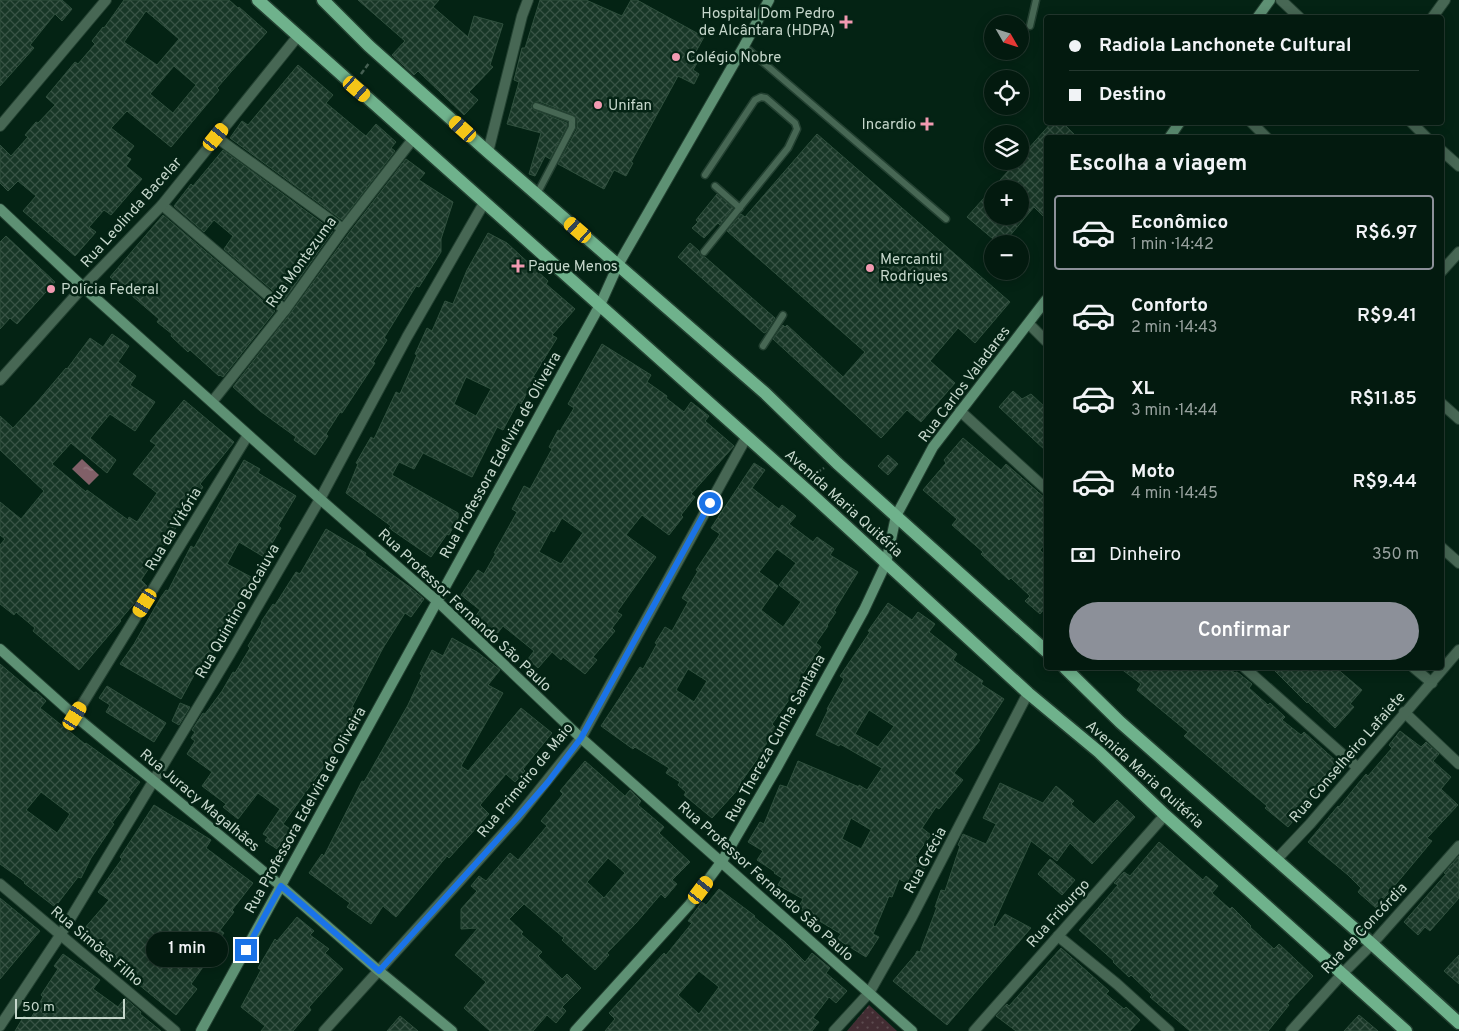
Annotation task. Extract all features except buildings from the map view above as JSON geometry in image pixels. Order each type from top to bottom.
[{"type":"main road","name":"Avenida Maria Quitéria","points":[[258,0],[810,493],[1028,693],[1099,752],[1166,815],[1406,1031]]},
{"type":"main road","name":"Avenida Maria Quitéria","points":[[324,0],[369,46],[765,393],[837,463],[1044,649]]},
{"type":"main road","name":"Avenida Maria Quitéria","points":[[1071,670],[1120,722],[1459,1023]]},
{"type":"street","points":[[0,126],[106,0]]},
{"type":"street","points":[[488,152],[522,16],[528,0]]},
{"type":"street","name":"Rua Professora Edelvira de Oliveira","points":[[201,1031],[600,305],[618,265],[769,0]]},
{"type":"street","points":[[1259,15],[1270,0]]},
{"type":"street","points":[[1281,0],[1297,15]]},
{"type":"street","points":[[1434,15],[1445,0]]},
{"type":"street","name":"Rua Leolinda Bacelar","points":[[0,380],[83,287],[162,204],[298,36]]},
{"type":"street","points":[[1254,125],[1264,135]]},
{"type":"street","points":[[1414,125],[1424,135]]},
{"type":"street","points":[[216,137],[343,229]]},
{"type":"street","name":"Rua Montezuma","points":[[212,402],[286,310],[343,229],[413,139]]},
{"type":"street","points":[[1444,153],[1459,166]]},
{"type":"street","name":"Rua Quintino Bocaiuva","points":[[0,1026],[61,934],[320,499],[407,337],[484,202]]},
{"type":"street","points":[[162,204],[286,310]]},
{"type":"street","name":"Rua Professor Fernando São Paulo","points":[[0,209],[83,287],[437,601],[581,738],[912,1031]]},
{"type":"street","points":[[1444,269],[1459,252]]},
{"type":"street","name":"Rua Carlos Valadares","points":[[886,563],[896,516],[933,448],[1044,303]]},
{"type":"street","points":[[1029,324],[1044,339]]},
{"type":"street","points":[[1444,406],[1459,419]]},
{"type":"street","points":[[960,411],[1044,487]]},
{"type":"street","name":"Rua da Vitória","points":[[75,716],[248,435]]},
{"type":"street","name":"Rua Primeiro de Maio","points":[[324,1031],[516,819],[548,782],[581,738],[746,436]]},
{"type":"street","points":[[1444,550],[1459,563]]},
{"type":"street","name":"Rua Thereza Cunha Santana","points":[[575,1031],[690,904],[722,862],[864,610],[886,563]]},
{"type":"street","name":"Rua Juracy Magalhães","points":[[0,649],[75,716],[281,886],[452,1031]]},
{"type":"street","name":"Rua Conselheiro Lafaiete","points":[[1444,668],[1459,650]]},
{"type":"street","points":[[1247,670],[1358,768]]},
{"type":"street","points":[[1416,670],[1432,683]]},
{"type":"street","name":"Rua Conselheiro Lafaiete","points":[[1276,860],[1443,670]]},
{"type":"street","name":"Rua Grécia","points":[[834,1031],[869,993],[916,909],[1028,693]]},
{"type":"street","points":[[1404,712],[1459,764]]},
{"type":"street","name":"Rua Friburgo","points":[[974,1031],[1166,815]]},
{"type":"street","name":"Rua da Concórdia","points":[[1291,1031],[1459,846]]},
{"type":"street","name":"Rua Simões Filho","points":[[0,884],[175,1031]]},
{"type":"street","points":[[1058,936],[1117,984],[1169,1031]]},
{"type":"lane","points":[[1030,26],[1036,0]]},
{"type":"lane","points":[[744,46],[946,218]]},
{"type":"lane","points":[[704,252],[788,148],[797,129],[793,120],[766,98],[761,97],[756,100],[706,175]]},
{"type":"lane","points":[[536,106],[572,119],[572,127],[537,194]]},
{"type":"lane","points":[[715,186],[740,208]]},
{"type":"lane","points":[[763,346],[783,315]]},
{"type":"path","points":[[343,76],[352,78],[365,71],[370,59],[369,46]]},
{"type":"path","points":[[810,493],[815,474],[823,468],[837,463]]},
{"type":"shaded area","points":[[869,1005],[897,1031],[847,1031]]},
{"type":"water","points":[[82,459],[99,475],[89,485],[72,469]]},
{"type":"place","name":"Hospital Dom Pedro de Alcântara (HDPA)","points":[[846,22]]},
{"type":"place","name":"Colégio Nobre","points":[[676,57]]},
{"type":"place","name":"Unifan","points":[[598,105]]},
{"type":"place","name":"Incardio","points":[[927,124]]},
{"type":"place","name":"Pague Menos","points":[[518,266]]},
{"type":"place","name":"Mercantil Rodrigues","points":[[870,268]]},
{"type":"place","name":"Polícia Federal","points":[[51,289]]},
{"type":"route","points":[[246,950],[281,886],[379,971],[516,819],[548,782],[581,738],[710,503]]}]
